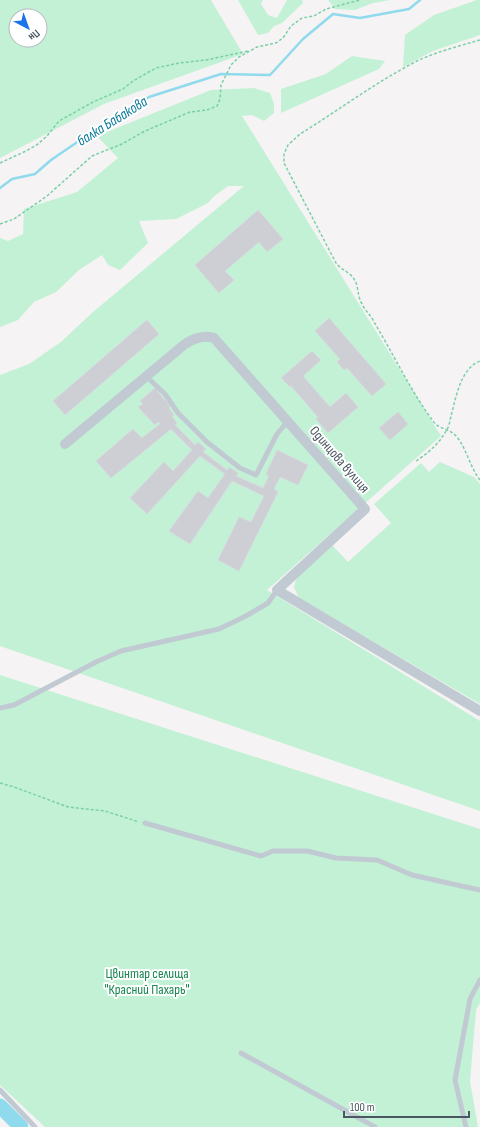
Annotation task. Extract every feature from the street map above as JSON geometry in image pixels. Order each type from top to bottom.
[{"type":"street","name":"Одинцова вулиця","points":[[65,444],[185,344],[195,338],[206,335],[214,338],[365,509],[277,590]]},
{"type":"street","points":[[277,590],[480,711]]},
{"type":"lane","points":[[146,376],[165,394],[178,413],[207,442],[240,468],[256,475],[277,434],[288,421]]},
{"type":"lane","points":[[0,708],[14,705],[96,662],[121,651],[218,629],[246,616],[268,603],[277,590]]},
{"type":"lane","points":[[145,823],[261,856],[273,851],[307,851],[336,858],[377,860],[412,875],[480,890]]},
{"type":"lane","points":[[466,1127],[455,1080],[470,998],[480,980]]},
{"type":"lane","points":[[241,1053],[375,1127]]},
{"type":"lane","points":[[0,1090],[36,1127]]},
{"type":"path","points":[[0,224],[14,219],[47,196],[92,156],[122,144],[145,131],[190,112],[207,110],[217,106],[220,99],[221,85],[231,65],[239,57],[257,47],[276,43],[283,38],[292,26],[302,18],[314,16],[326,10],[360,0]]},
{"type":"path","points":[[480,40],[454,47],[417,61],[300,134],[288,145],[284,154],[284,163],[336,263],[340,268],[353,277],[357,285],[358,295],[362,305],[373,320],[421,405],[437,427],[442,430],[447,430],[456,436],[465,448],[480,480]]},
{"type":"path","points":[[0,163],[38,144],[47,136],[59,121],[92,102],[123,89],[133,81],[156,68],[249,51]]},
{"type":"path","points":[[416,461],[429,452],[447,430],[461,381],[469,368],[480,361]]},
{"type":"path","points":[[0,783],[68,807],[105,811],[145,823]]},
{"type":"green space","points":[[0,0],[211,0],[243,54],[104,104],[0,158]]},
{"type":"green space","points":[[238,0],[263,0],[261,4],[268,15],[277,18],[287,0],[302,0],[303,3],[282,23],[274,26],[268,33],[258,35]]},
{"type":"green space","points":[[328,0],[390,0],[373,3],[355,10],[335,9]]},
{"type":"green space","points":[[480,0],[480,35],[433,51],[403,67],[405,35],[434,15]]},
{"type":"green space","points":[[352,56],[385,61],[379,69],[281,113],[281,89],[326,74]]},
{"type":"green space","points":[[254,88],[270,93],[274,104],[274,113],[264,121],[252,115],[242,116],[441,436],[267,590],[480,721],[480,811],[0,646],[0,375],[29,364],[61,342],[93,312],[244,186],[228,186],[213,197],[208,203],[176,219],[139,221],[148,243],[120,270],[108,265],[102,255],[79,270],[56,292],[34,302],[18,320],[0,327],[0,238],[8,241],[23,234],[24,209],[77,192],[118,158],[97,136],[211,90]]},
{"type":"green space","points":[[440,462],[474,477],[480,484],[480,704],[299,598],[294,587],[297,576],[331,544],[348,562],[391,523],[374,504],[421,463],[429,472]]},
{"type":"green space","name":"Цвинтар селища \"Красний Пахарь\"","points":[[0,675],[480,829],[480,1003],[476,1010],[470,1081],[478,1127],[45,1127],[0,1085]]},
{"type":"building","points":[[258,210],[283,239],[267,252],[259,242],[225,271],[234,280],[219,293],[195,265]]},
{"type":"building","points":[[329,318],[386,384],[372,396],[347,368],[344,370],[337,362],[340,359],[315,331]]},
{"type":"building","points":[[147,320],[159,334],[65,415],[53,401]]},
{"type":"building","points":[[312,351],[321,360],[303,376],[330,407],[346,393],[358,407],[328,433],[316,419],[318,417],[291,386],[290,387],[281,378]]},
{"type":"building","points":[[155,388],[170,406],[169,408],[174,415],[172,416],[177,423],[175,425],[195,445],[198,442],[206,449],[203,452],[227,470],[229,467],[238,473],[236,476],[263,488],[269,476],[266,474],[277,450],[308,465],[298,485],[280,477],[274,489],[278,492],[239,571],[218,560],[239,517],[251,522],[264,496],[232,481],[190,544],[169,531],[198,491],[208,498],[225,474],[200,456],[147,514],[130,498],[164,462],[173,471],[192,450],[171,429],[111,478],[96,461],[133,429],[142,438],[160,424],[158,422],[155,425],[138,407],[143,404],[140,401]]},
{"type":"building","points":[[398,412],[408,424],[390,440],[379,428]]},
{"type":"waterway","name":"балка Бабакова","points":[[0,188],[12,179],[35,174],[51,160],[92,132],[149,97],[221,74],[270,75],[303,39],[333,14],[360,18],[409,9],[420,0]]},
{"type":"waterway","points":[[0,1106],[21,1127]]}]
